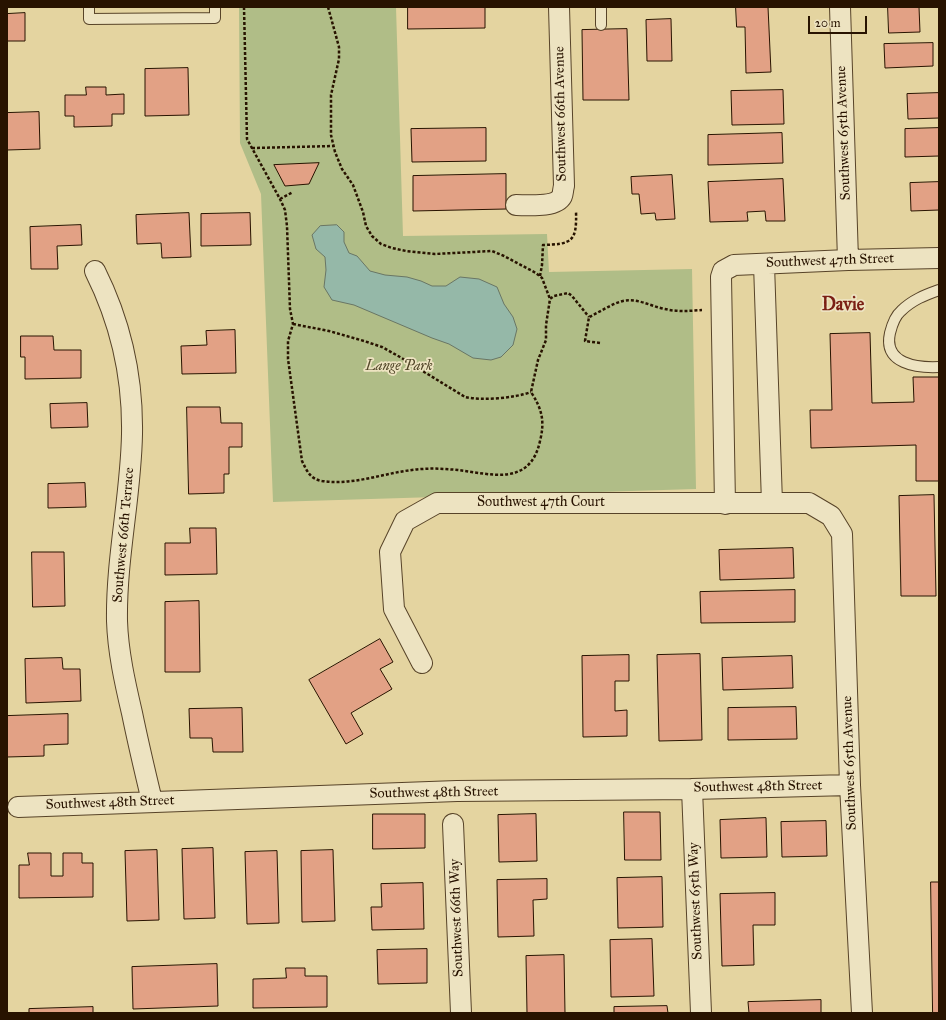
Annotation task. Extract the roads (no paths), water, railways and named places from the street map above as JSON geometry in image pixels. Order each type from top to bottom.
[{"type":"street","name":"Southwest 66th Avenue","points":[[516,205],[548,204],[557,202],[562,196],[564,180],[559,7]]},
{"type":"street","name":"Southwest 65th Avenue","points":[[840,7],[848,260]]},
{"type":"street","name":"Southwest 47th Street","points":[[725,504],[721,277],[724,271],[734,265],[939,258]]},
{"type":"street","points":[[764,264],[772,503]]},
{"type":"street","name":"Southwest 66th Terrace","points":[[95,271],[106,293],[115,317],[122,342],[131,397],[132,442],[120,562],[117,621],[125,685],[152,801]]},
{"type":"street","name":"Southwest 47th Court","points":[[422,663],[394,609],[390,552],[405,522],[436,503],[725,504],[809,502],[831,516]]},
{"type":"street","name":"Southwest 65th Avenue","points":[[831,516],[842,534],[850,785],[862,1013]]},
{"type":"street","name":"Southwest 48th Street","points":[[18,807],[458,791],[692,789],[850,785]]},
{"type":"street","name":"Southwest 65th Way","points":[[692,789],[701,1013]]},
{"type":"street","name":"Southwest 66th Way","points":[[453,824],[460,1013]]},
{"type":"lane","points":[[89,7],[89,19],[215,18],[215,7]]},
{"type":"lane","points":[[601,7],[601,25]]},
{"type":"lane","points":[[939,290],[917,299],[900,312],[892,323],[889,335],[890,348],[895,356],[903,362],[915,366],[939,367]]},
{"type":"district","name":"Davie","points":[[843,306]]},
{"type":"park label","name":"Lange Park","points":[[399,367]]}]
